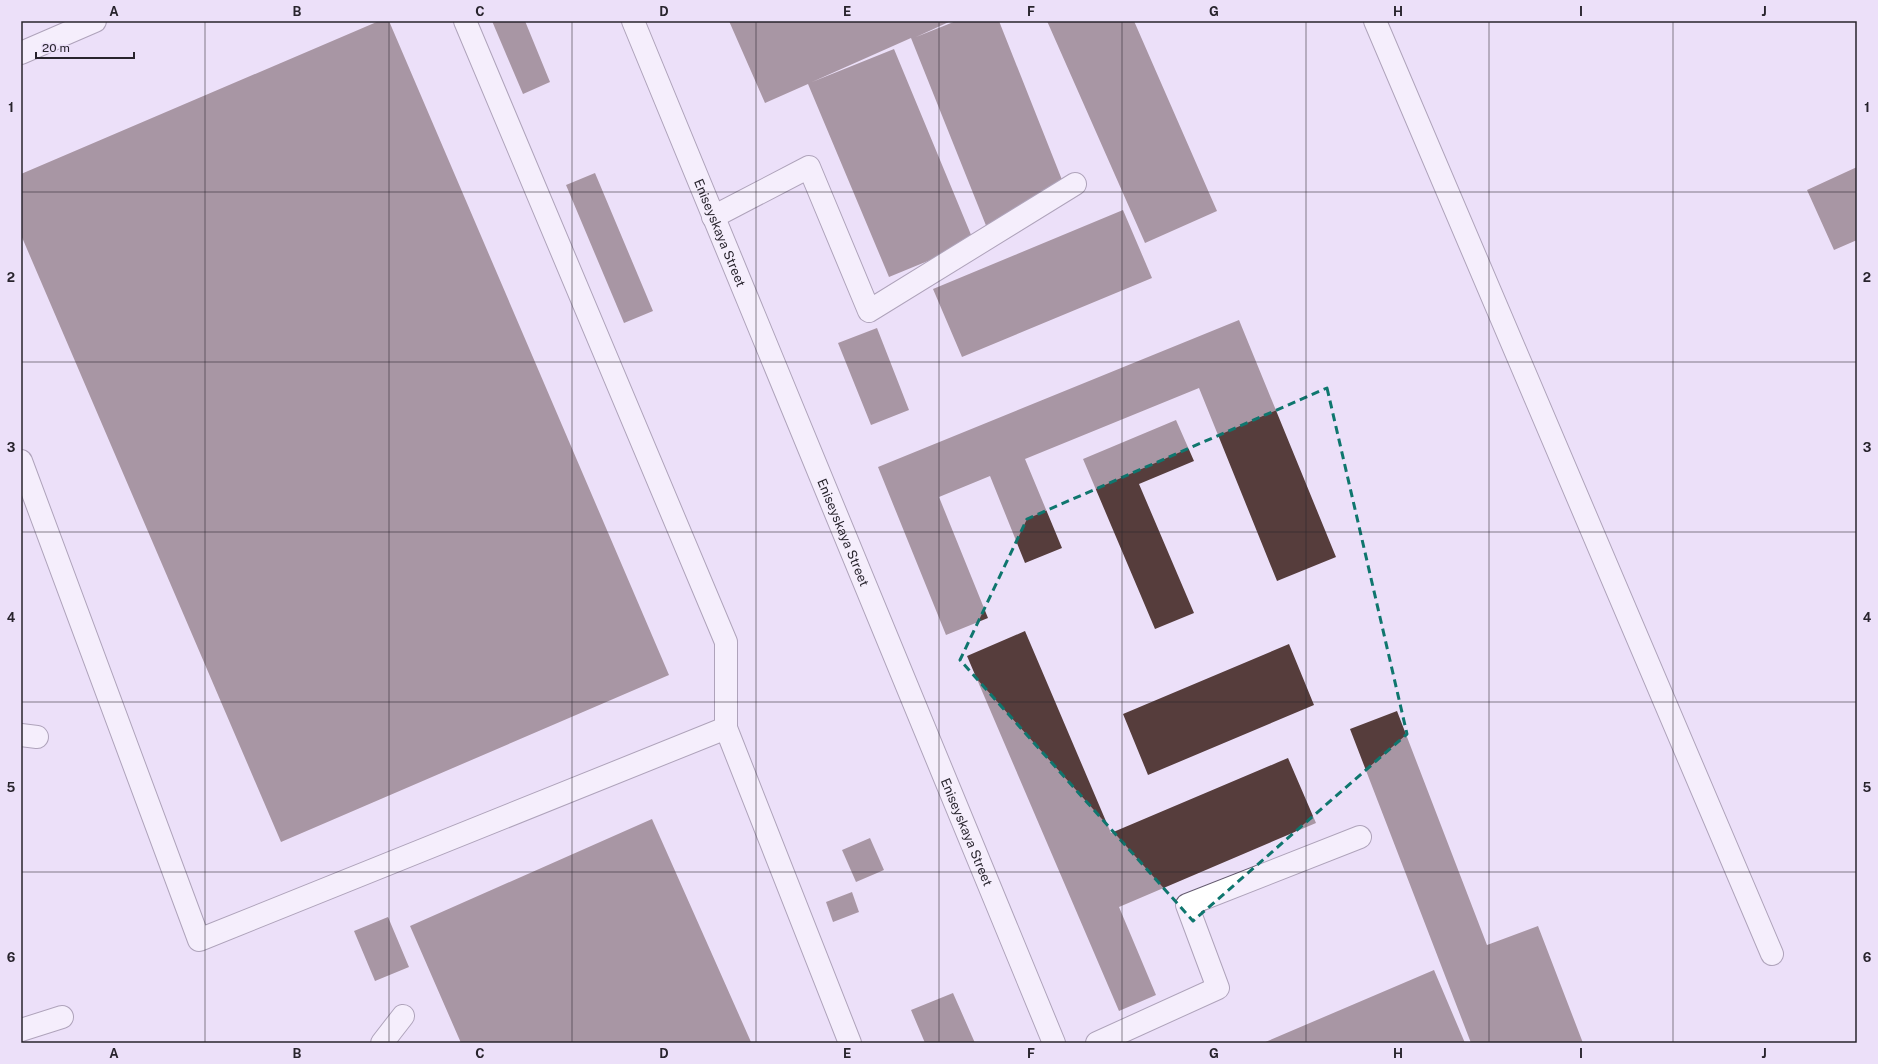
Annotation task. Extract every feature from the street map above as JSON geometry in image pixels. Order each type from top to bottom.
[{"type":"street","points":[[21,53],[95,21]]},
{"type":"street","points":[[465,21],[726,642],[726,728],[850,1043]]},
{"type":"street","name":"Eniseyskaya Street","points":[[633,21],[1054,1043]]},
{"type":"street","points":[[1375,21],[1772,954]]},
{"type":"street","points":[[713,217],[809,166],[869,311],[1075,184]]},
{"type":"street","points":[[21,460],[199,940],[726,728]]},
{"type":"street","points":[[1097,1043],[1218,988],[1187,905],[1360,837]]},
{"type":"street","points":[[382,1043],[404,1016]]},
{"type":"street","points":[[21,1030],[62,1017]]},
{"type":"highlighted area","points":[[1327,388],[1407,734],[1193,921],[960,660],[1027,519]]},
{"type":"building","points":[[379,21],[389,21],[669,675],[281,842],[21,235],[21,174]]},
{"type":"building","points":[[492,21],[525,21],[550,82],[523,94]]},
{"type":"building","points":[[729,21],[951,21],[916,37],[956,21],[999,21],[1070,200],[989,233],[911,38],[812,82],[894,49],[974,242],[889,277],[808,84],[765,103]]},
{"type":"building","points":[[1047,21],[1134,21],[1217,211],[1145,243]]},
{"type":"building","points":[[1857,167],[1857,240],[1834,250],[1807,190]]},
{"type":"building","points":[[595,173],[653,311],[624,323],[566,185]]},
{"type":"building","points":[[1123,210],[1152,278],[962,357],[933,289]]},
{"type":"building","points":[[1239,320],[1336,557],[1277,581],[1199,388],[1025,459],[1062,548],[1025,563],[990,476],[939,497],[988,618],[946,635],[878,467]]},
{"type":"building","points":[[877,328],[909,410],[871,425],[838,343]]},
{"type":"building","points":[[1176,420],[1194,461],[1139,484],[1194,613],[1155,629],[1083,459]]},
{"type":"building","points":[[1025,631],[1111,833],[1288,758],[1316,823],[1119,907],[1156,995],[1119,1011],[967,656]]},
{"type":"building","points":[[1289,644],[1314,705],[1148,775],[1123,714]]},
{"type":"building","points":[[1397,711],[1487,945],[1538,926],[1583,1043],[1471,1043],[1350,729]]},
{"type":"building","points":[[652,819],[751,1042],[461,1043],[410,926]]},
{"type":"building","points":[[870,838],[884,870],[856,882],[842,850]]},
{"type":"building","points":[[852,892],[859,912],[833,922],[826,902]]},
{"type":"building","points":[[388,917],[409,967],[375,981],[354,931]]},
{"type":"building","points":[[1434,970],[1465,1043],[1263,1043]]},
{"type":"building","points":[[953,993],[975,1043],[925,1043],[911,1010]]}]
